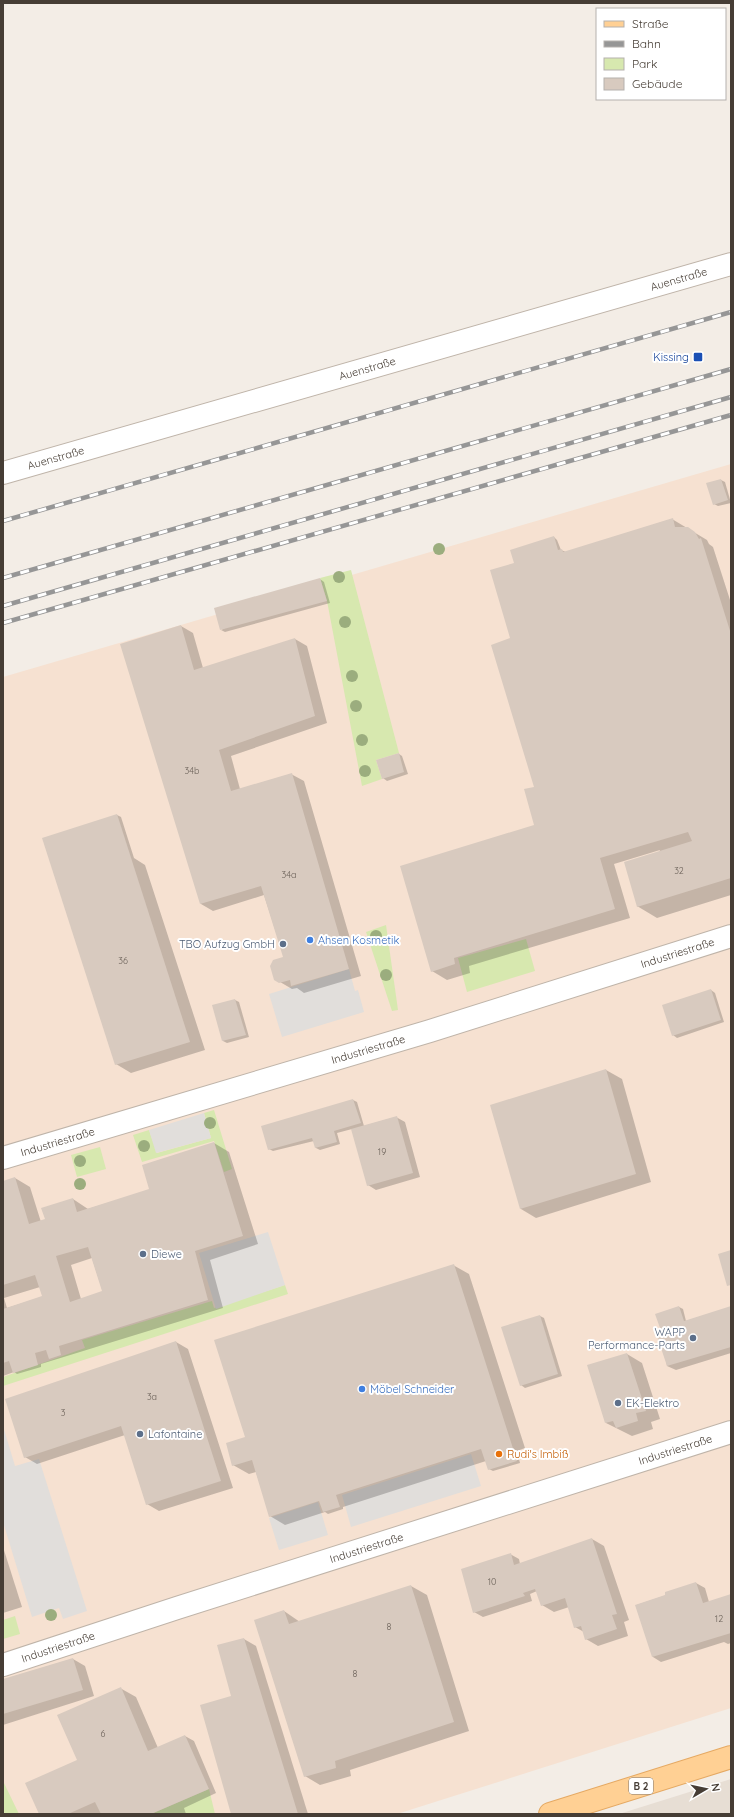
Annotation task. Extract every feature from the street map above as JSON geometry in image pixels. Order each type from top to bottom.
[{"type":"main road","name":"B 2","points":[[550,1814],[731,1757]]},
{"type":"street","name":"Auenstraße","points":[[3,473],[731,264]]},
{"type":"street","name":"Industriestraße","points":[[3,1158],[430,1031],[731,936]]},
{"type":"street","name":"Industriestraße","points":[[3,1665],[177,1608],[731,1432]]},
{"type":"shaded area","points":[[731,464],[731,1708],[397,1814],[3,1814],[3,677]]},
{"type":"shaded area","points":[[349,969],[355,991],[358,990],[364,1012],[282,1037],[269,994]]},
{"type":"shaded area","points":[[204,1113],[211,1138],[156,1153],[149,1130]]},
{"type":"shaded area","points":[[268,1232],[285,1285],[216,1309],[199,1253]]},
{"type":"shaded area","points":[[3,1426],[15,1466],[39,1459],[87,1611],[63,1619],[59,1608],[32,1617],[3,1522]]},
{"type":"shaded area","points":[[471,1454],[481,1486],[351,1527],[342,1495]]},
{"type":"shaded area","points":[[318,1502],[328,1535],[279,1550],[269,1518]]},
{"type":"shaded area","points":[[731,1779],[731,1814],[619,1814]]},
{"type":"green space","points":[[351,570],[399,753],[376,760],[382,779],[362,786],[327,601],[320,578]]},
{"type":"green space","points":[[386,925],[398,1010],[392,1011],[366,932]]},
{"type":"green space","points":[[526,939],[535,971],[467,992],[458,958]]},
{"type":"green space","points":[[214,1110],[232,1169],[224,1172],[214,1141],[142,1162],[133,1135],[149,1130],[157,1153],[211,1138],[204,1113]]},
{"type":"green space","points":[[100,1147],[106,1169],[77,1177],[71,1155]]},
{"type":"green space","points":[[285,1285],[288,1294],[3,1386],[3,1377],[85,1348],[82,1340],[212,1301],[214,1308]]},
{"type":"green space","points":[[15,1616],[20,1634],[3,1639],[3,1620]]},
{"type":"green space","points":[[3,1781],[19,1814],[3,1814]]},
{"type":"green space","points":[[209,1789],[215,1814],[151,1814]]},
{"type":"building","points":[[721,479],[728,500],[713,505],[706,483]]},
{"type":"building","points":[[673,518],[675,527],[688,527],[695,532],[699,539],[701,538],[731,634],[731,878],[637,907],[624,862],[692,841],[688,832],[600,858],[615,909],[454,958],[455,964],[431,972],[400,866],[534,825],[524,789],[534,787],[491,645],[510,638],[490,570],[514,563],[510,550],[554,536],[558,550],[562,549],[563,552]]},
{"type":"building","points":[[320,578],[327,601],[220,630],[214,608]]},
{"type":"building","points":[[181,625],[194,670],[295,638],[315,716],[219,750],[231,791],[292,773],[349,969],[291,986],[290,980],[279,983],[274,980],[270,966],[273,960],[283,957],[261,886],[200,904],[120,644]]},
{"type":"building","points":[[399,753],[404,772],[382,779],[376,760]]},
{"type":"building","points":[[117,814],[190,1042],[115,1065],[42,838]]},
{"type":"building","points":[[711,989],[721,1020],[672,1036],[662,1005]]},
{"type":"building","points":[[235,999],[246,1035],[222,1041],[212,1005]]},
{"type":"building","points":[[606,1069],[636,1174],[520,1209],[490,1105]]},
{"type":"building","points":[[353,1099],[361,1123],[334,1131],[337,1142],[315,1148],[312,1138],[268,1150],[261,1126]]},
{"type":"building","points":[[397,1116],[413,1173],[367,1186],[351,1129]]},
{"type":"building","name":"Diewe","points":[[214,1142],[243,1236],[195,1251],[208,1300],[59,1346],[61,1355],[49,1359],[46,1350],[35,1353],[38,1365],[13,1373],[9,1361],[3,1363],[3,1309],[42,1296],[35,1275],[3,1285],[3,1181],[15,1177],[29,1224],[45,1219],[41,1208],[73,1198],[77,1212],[149,1189],[142,1165]],"holes":[[[88,1247],[102,1291],[70,1302],[56,1256]]]},
{"type":"building","points":[[731,1250],[731,1285],[727,1286],[718,1254]]},
{"type":"building","name":"Möbel Schneider","points":[[454,1264],[517,1461],[488,1470],[481,1449],[336,1495],[340,1507],[323,1512],[319,1501],[269,1517],[252,1460],[232,1466],[226,1443],[245,1437],[214,1340]]},
{"type":"building","points":[[679,1306],[684,1321],[731,1306],[731,1347],[667,1366],[655,1330],[660,1328],[655,1314]]},
{"type":"building","points":[[540,1315],[558,1374],[520,1386],[501,1327]]},
{"type":"building","points":[[176,1341],[221,1481],[146,1505],[121,1426],[24,1458],[5,1399]]},
{"type":"building","points":[[627,1353],[646,1411],[636,1413],[638,1421],[616,1428],[613,1421],[605,1423],[587,1365]]},
{"type":"building","points":[[592,1538],[617,1614],[612,1615],[617,1629],[585,1640],[581,1626],[574,1628],[565,1598],[541,1606],[535,1589],[523,1593],[525,1596],[473,1613],[461,1569],[511,1553],[514,1565]]},
{"type":"building","points":[[696,1582],[703,1603],[731,1594],[731,1633],[652,1657],[635,1605],[665,1595],[665,1592]]},
{"type":"building","points":[[411,1585],[454,1722],[335,1761],[336,1768],[304,1777],[254,1620],[284,1610],[289,1624]]},
{"type":"building","points":[[244,1638],[298,1814],[231,1814],[200,1705],[231,1696],[217,1645]]},
{"type":"building","points":[[73,1658],[83,1690],[3,1714],[3,1679]]},
{"type":"building","points":[[121,1687],[148,1751],[185,1735],[209,1789],[151,1814],[101,1814],[95,1802],[68,1814],[39,1814],[25,1783],[77,1760],[57,1715]]},
{"type":"railway","points":[[3,521],[731,312]]},
{"type":"railway","points":[[3,578],[731,369]]},
{"type":"railway","points":[[3,606],[731,397]]},
{"type":"railway","points":[[3,623],[731,415]]},
{"type":"place","name":"Kissing","points":[[698,357]]},
{"type":"place","name":"Ahsen Kosmetik","points":[[310,940]]},
{"type":"place","name":"TBO Aufzug GmbH","points":[[283,944]]},
{"type":"place","name":"Diewe","points":[[143,1254]]},
{"type":"place","name":"WAPP Performance-Parts","points":[[693,1338]]},
{"type":"place","name":"Möbel Schneider","points":[[362,1389]]},
{"type":"place","name":"EK-Elektro","points":[[618,1403]]},
{"type":"place","name":"Lafontaine","points":[[140,1434]]},
{"type":"place","name":"Rudi's Imbiß","points":[[499,1454]]}]
